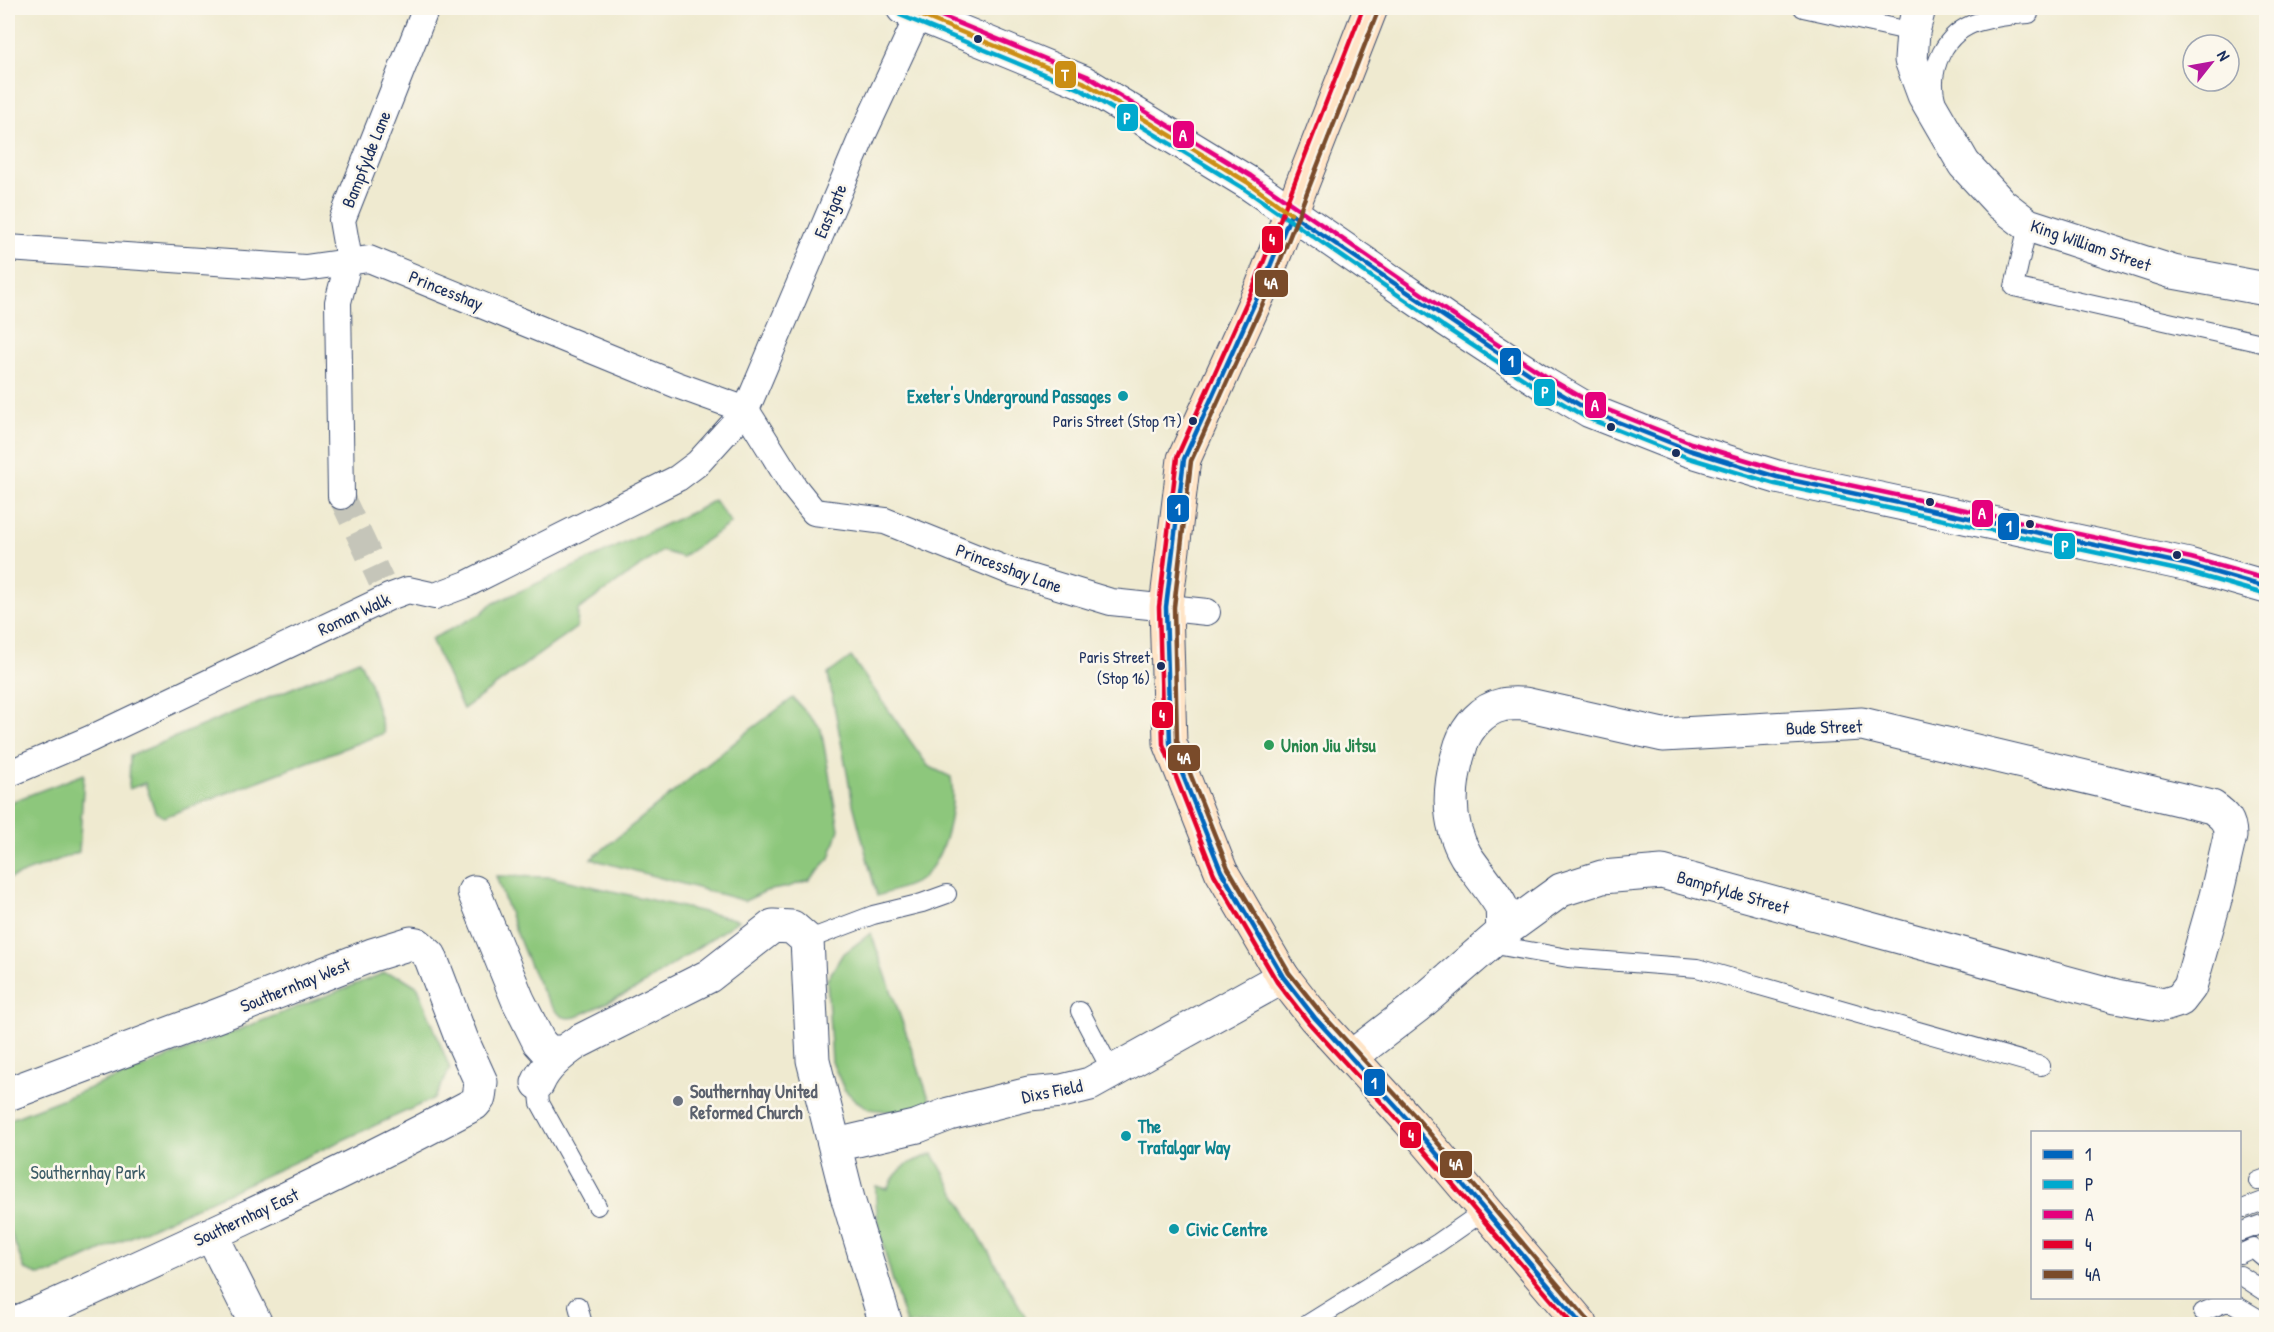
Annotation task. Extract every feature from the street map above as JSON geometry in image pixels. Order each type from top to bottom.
[{"type":"main road","points":[[1371,8],[1261,289],[1184,459],[1166,607],[1170,743],[1221,871],[1283,976],[1316,1018],[1409,1121],[1581,1324]]},
{"type":"street","name":"Bampfylde Lane","points":[[341,496],[338,302],[350,260],[342,219],[426,8]]},
{"type":"street","points":[[911,11],[1083,82],[1247,182],[1447,320],[1590,411],[1689,450],[1777,477],[2189,565],[2266,587]]},
{"type":"street","name":"Eastgate","points":[[746,410],[860,142],[911,11]]},
{"type":"street","name":"King William Street","points":[[1916,20],[1911,60],[1924,95],[1964,164],[2001,204],[2028,225],[2173,272],[2266,288]]},
{"type":"street","name":"Princesshay","points":[[8,248],[305,268],[369,259],[677,385],[746,410]]},
{"type":"street","name":"Princesshay Lane","points":[[746,410],[782,470],[814,513],[885,521],[1012,572],[1111,602],[1207,612]]},
{"type":"street","name":"Roman Walk","points":[[8,774],[90,739],[385,589],[408,590],[435,596],[467,584],[678,478],[698,463],[746,410]]},
{"type":"street","name":"Bude Street","points":[[1497,938],[1502,907],[1465,854],[1457,835],[1450,807],[1454,767],[1463,738],[1469,727],[1495,707],[1503,704],[1525,704],[1663,735],[1862,724],[2212,807],[2227,817],[2230,837],[2190,987],[2180,1000],[2164,1005]]},
{"type":"street","name":"Bampfylde Street","points":[[1351,1058],[1497,938],[1561,890],[1602,878],[1662,872],[2081,987],[2164,1005]]},
{"type":"street","points":[[474,892],[518,1000],[539,1042],[548,1052],[564,1052]]},
{"type":"street","points":[[538,1083],[541,1075],[564,1052],[709,976],[773,926],[792,927],[807,940],[813,1060],[848,1199],[886,1324]]},
{"type":"street","name":"Southernhay West","points":[[8,1094],[219,1016],[372,955],[411,943],[417,944],[430,956],[462,1040],[481,1082],[479,1098],[474,1104]]},
{"type":"street","name":"Dixs Field","points":[[836,1145],[918,1126],[949,1114],[1029,1094],[1062,1091],[1090,1084],[1283,976]]},
{"type":"street","name":"Southernhay East","points":[[14,1324],[211,1234],[474,1104]]},
{"type":"street","points":[[211,1234],[256,1324]]},
{"type":"lane","points":[[1803,8],[1916,20]]},
{"type":"lane","points":[[1945,131],[1934,90],[1936,61],[1952,38],[1976,23],[2006,16],[2029,14]]},
{"type":"lane","points":[[2028,225],[2014,287],[2266,344]]},
{"type":"lane","points":[[807,940],[873,915],[922,903],[947,894]]},
{"type":"lane","points":[[1497,938],[1568,958],[1697,968],[2041,1066]]},
{"type":"lane","points":[[1080,1011],[1112,1072]]},
{"type":"lane","points":[[538,1083],[540,1102],[597,1206]]},
{"type":"lane","points":[[2245,1208],[2266,1200]]},
{"type":"lane","points":[[1308,1324],[1438,1243],[1484,1210]]},
{"type":"lane","points":[[2241,1232],[2262,1224],[2266,1228]]},
{"type":"lane","points":[[2241,1254],[2253,1248],[2266,1259]]},
{"type":"lane","points":[[2241,1276],[2266,1292]]},
{"type":"lane","points":[[2203,1311],[2229,1301],[2266,1323]]},
{"type":"lane","points":[[578,1306],[583,1324]]},
{"type":"green space","points":[[714,500],[731,523],[682,557],[662,551],[578,610],[577,627],[463,709],[431,639],[481,614],[490,605]]},
{"type":"green space","points":[[851,657],[928,766],[951,777],[952,803],[947,831],[943,845],[930,870],[917,882],[877,896],[853,804],[828,674]]},
{"type":"green space","points":[[359,660],[370,683],[384,733],[164,817],[155,811],[145,783],[129,789],[130,756]]},
{"type":"green space","points":[[793,698],[821,729],[839,829],[830,858],[809,880],[766,891],[745,901],[591,859],[750,730]]},
{"type":"green space","points":[[84,774],[79,852],[8,879],[8,803]]},
{"type":"green space","points":[[496,876],[551,877],[739,920],[636,989],[576,1017],[569,1018],[559,1014],[541,989],[523,950]]},
{"type":"green space","points":[[871,933],[931,1104],[896,1112],[869,1109],[844,1089],[832,1062],[827,980],[842,955]]},
{"type":"green space","name":"Southernhay Park","points":[[384,973],[402,977],[418,987],[450,1069],[435,1098],[52,1273],[38,1275],[25,1270],[8,1226],[8,1120]]},
{"type":"green space","points":[[933,1154],[1025,1316],[1026,1324],[906,1324],[881,1237],[876,1186],[887,1189],[900,1170]]},
{"type":"tunnel","points":[[341,496],[381,581]]},
{"type":"transit line","name":"T","points":[[903,8],[1083,82],[1247,182],[1291,214]]},
{"type":"transit line","name":"A","points":[[922,8],[1087,76],[1251,176],[1451,314],[1550,379],[1593,404],[1691,443],[1779,470],[2191,558],[2266,579]]},
{"type":"transit line","name":"4","points":[[1363,8],[1254,286],[1177,457],[1159,607],[1163,744],[1214,874],[1277,982],[1309,1023],[1403,1126],[1572,1324]]},
{"type":"transit line","name":"4A","points":[[1378,11],[1268,292],[1191,461],[1174,607],[1177,741],[1228,868],[1289,973],[1321,1013],[1415,1116],[1587,1319]]},
{"type":"transit line","name":"P","points":[[900,15],[1080,89],[1243,188],[1443,326],[1587,418],[1686,457],[1775,484],[2187,572],[2264,594]]},
{"type":"transit line","name":"1","points":[[1291,214],[1261,289],[1184,459],[1166,607],[1170,743],[1221,871],[1283,977],[1315,1018],[1409,1121],[1581,1324]]},
{"type":"transit line","name":"1","points":[[1291,214],[1546,385],[1590,411],[1689,450],[1777,477],[2189,565],[2266,587]]},
{"type":"place","name":"Exeter's Underground Passages","points":[[1123,396]]},
{"type":"place","name":"Paris Street (Stop 17)","points":[[1193,421]]},
{"type":"place","name":"Paris Street (Stop 16)","points":[[1161,666]]},
{"type":"place","name":"Union Jiu Jitsu","points":[[1269,745]]},
{"type":"place","name":"Southernhay United Reformed Church","points":[[678,1101]]},
{"type":"place","name":"The Trafalgar Way","points":[[1126,1136]]},
{"type":"place","name":"Civic Centre","points":[[1174,1229]]}]
